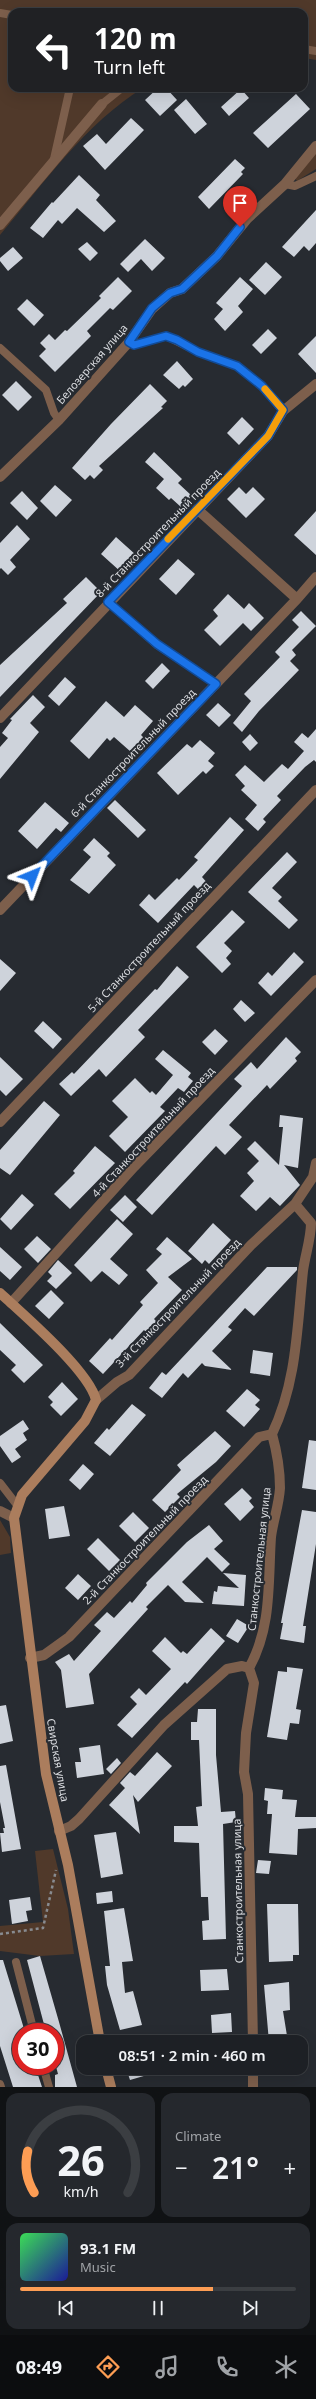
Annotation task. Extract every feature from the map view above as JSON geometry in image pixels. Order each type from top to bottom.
[{"type":"street","points":[[0,225],[54,159],[102,104]]},
{"type":"street","name":"Белозерская улица","points":[[0,477],[59,420],[129,342],[152,308],[170,293],[182,289],[217,256],[247,219],[285,184],[316,146]]},
{"type":"street","name":"8-й Станкостроительный проезд","points":[[0,718],[108,602],[268,436],[283,410],[316,384]]},
{"type":"street","points":[[197,509],[297,599]]},
{"type":"street","name":"6-й Станкостроительный проезд","points":[[0,910],[297,599],[316,577]]},
{"type":"street","name":"5-й Станкостроительный проезд","points":[[0,1122],[284,821],[316,790]]},
{"type":"street","name":"4-й Станкостроительный проезд","points":[[11,1304],[134,1167],[316,980]]},
{"type":"street","points":[[272,1434],[284,1410],[294,1367],[304,1264],[311,1231],[311,1223],[295,1204],[313,1177],[316,1163]]},
{"type":"street","name":"3-й Станкостроительный проезд","points":[[14,1518],[17,1505],[22,1496],[85,1421],[96,1400],[129,1375],[251,1245],[295,1204]]},
{"type":"street","points":[[0,1293],[74,1365],[94,1390],[96,1400]]},
{"type":"street","name":"2-й Станкостроительный проезд","points":[[30,1658],[44,1655],[69,1637],[258,1437],[272,1434]]},
{"type":"street","name":"Станкостроительная улица","points":[[253,2035],[248,1794],[244,1772],[246,1733],[254,1683],[249,1668],[258,1652],[265,1626],[271,1577],[271,1536],[280,1489],[278,1456],[272,1434]]},
{"type":"street","points":[[0,1511],[14,1518]]},
{"type":"street","name":"Свирская улица","points":[[14,1518],[30,1658],[46,1774],[68,1865],[99,2035]]},
{"type":"street","points":[[59,1831],[71,1826],[79,1819],[164,1725],[227,1669],[242,1666],[249,1668]]},
{"type":"street","points":[[108,2075],[111,2087]]},
{"type":"street","points":[[253,2075],[253,2087]]},
{"type":"lane","points":[[54,159],[69,92]]},
{"type":"lane","points":[[102,104],[117,92]]},
{"type":"lane","points":[[285,184],[295,186],[316,176]]},
{"type":"lane","points":[[129,342],[134,345],[166,336],[177,340],[198,352],[237,366],[262,386],[283,410]]},
{"type":"lane","points":[[0,348],[46,390],[54,413],[59,420]]},
{"type":"lane","points":[[108,602],[157,644],[216,684]]},
{"type":"lane","points":[[0,1483],[17,1505]]},
{"type":"lane","points":[[16,1962],[32,2023]]},
{"type":"lane","points":[[46,2075],[49,2087]]},
{"type":"path","points":[[0,1934],[44,1928],[56,1870],[68,1865]]},
{"type":"shaded area","points":[[0,0],[316,0],[316,60],[308,59],[308,8],[8,8],[8,92],[137,92],[102,119],[84,137],[49,175],[0,235]]},
{"type":"shaded area","points":[[316,141],[316,169],[297,181],[290,173]]},
{"type":"shaded area","points":[[0,1520],[10,1537],[11,1553],[0,1555]]},
{"type":"shaded area","points":[[53,1849],[68,1909],[74,1954],[40,1956],[0,1951],[0,1926],[43,1922],[35,1851]]},
{"type":"building","points":[[154,92],[170,92],[177,100],[160,116],[145,100]]},
{"type":"building","points":[[238,92],[244,92],[249,98],[229,116],[221,107]]},
{"type":"building","points":[[296,94],[310,109],[268,148],[253,133]]},
{"type":"building","points":[[186,99],[207,124],[195,134],[174,110]]},
{"type":"building","points":[[131,118],[144,130],[105,170],[83,146],[97,134],[106,144]]},
{"type":"building","points":[[235,159],[245,168],[241,172],[243,174],[209,209],[198,197]]},
{"type":"building","points":[[79,175],[100,195],[96,200],[116,221],[104,232],[77,208],[62,224],[58,220],[43,238],[30,228],[52,202],[53,203]]},
{"type":"building","points":[[316,210],[316,243],[309,251],[304,246],[294,257],[282,247]]},
{"type":"building","points":[[145,239],[165,258],[152,271],[141,259],[128,272],[120,264]]},
{"type":"building","points":[[87,242],[98,253],[90,261],[78,249]]},
{"type":"building","points":[[13,247],[23,258],[8,271],[0,261],[0,258]]},
{"type":"building","points":[[266,262],[282,277],[265,295],[249,280]]},
{"type":"building","points":[[118,277],[132,291],[113,310],[110,308],[87,331],[91,336],[55,372],[39,356],[46,349],[40,343],[49,334],[55,340],[65,330],[67,331],[101,298],[99,296]]},
{"type":"building","points":[[240,277],[253,289],[238,306],[243,312],[225,331],[214,319],[223,309],[216,303]]},
{"type":"building","points":[[27,299],[44,315],[34,326],[17,309]]},
{"type":"building","points":[[268,329],[277,338],[261,354],[252,345]]},
{"type":"building","points":[[316,336],[316,373],[298,354]]},
{"type":"building","points":[[177,361],[193,379],[185,387],[183,385],[179,389],[163,375]]},
{"type":"building","points":[[16,381],[32,397],[18,411],[2,395]]},
{"type":"building","points":[[150,384],[167,401],[161,407],[163,408],[99,466],[103,470],[94,479],[90,475],[85,480],[72,468],[111,424]]},
{"type":"building","points":[[242,417],[254,429],[239,445],[227,433]]},
{"type":"building","points":[[154,452],[182,479],[178,483],[192,496],[181,507],[171,498],[169,500],[156,488],[164,479],[145,462]]},
{"type":"building","points":[[55,485],[72,500],[56,517],[40,501]]},
{"type":"building","points":[[239,487],[246,494],[253,487],[265,499],[246,518],[227,499]]},
{"type":"building","points":[[22,491],[38,508],[27,520],[10,503]]},
{"type":"building","points":[[316,511],[316,555],[294,535]]},
{"type":"building","points":[[17,525],[30,539],[10,560],[16,567],[8,575],[1,568],[0,569],[0,543]]},
{"type":"building","points":[[116,537],[136,555],[121,572],[101,554]]},
{"type":"building","points":[[178,559],[195,574],[176,595],[159,579]]},
{"type":"building","points":[[86,577],[101,592],[0,697],[0,665],[67,603],[63,599]]},
{"type":"building","points":[[228,594],[244,609],[249,603],[264,618],[251,631],[243,623],[220,646],[204,630],[218,616],[213,610]]},
{"type":"building","points":[[301,611],[316,626],[292,650],[296,655],[290,661],[299,670],[259,711],[242,732],[233,723],[251,701],[244,694],[280,657],[275,652],[299,627],[292,620]]},
{"type":"building","points":[[162,663],[170,671],[153,689],[145,681]]},
{"type":"building","points":[[65,677],[76,687],[59,706],[48,696]]},
{"type":"building","points":[[33,695],[45,707],[30,723],[39,732],[0,779],[0,747],[8,738],[2,733],[12,720],[10,719]]},
{"type":"building","points":[[106,701],[124,717],[135,705],[153,721],[141,735],[144,738],[131,752],[114,737],[110,741],[107,738],[89,759],[70,741]]},
{"type":"building","points":[[218,703],[231,715],[219,727],[206,715]]},
{"type":"building","points":[[316,729],[316,762],[314,760],[305,767],[277,796],[281,800],[263,819],[266,822],[258,831],[245,819],[257,805],[241,790],[245,786],[235,775],[245,765],[264,782],[282,764],[288,769],[304,751],[294,742],[302,733],[308,738]]},
{"type":"building","points":[[250,734],[258,743],[250,751],[242,742]]},
{"type":"building","points":[[200,740],[215,753],[208,761],[214,766],[206,774],[203,771],[178,795],[157,773],[187,744],[192,748]]},
{"type":"building","points":[[115,800],[146,830],[138,838],[107,808]]},
{"type":"building","points":[[45,802],[69,823],[61,832],[56,828],[37,849],[18,831]]},
{"type":"building","points":[[230,817],[244,830],[202,877],[209,885],[201,892],[194,885],[158,923],[139,905],[149,894],[155,900],[177,878],[179,880],[198,860],[194,857]]},
{"type":"building","points":[[94,838],[110,853],[107,856],[116,865],[89,894],[70,880],[91,857],[83,850]]},
{"type":"building","points":[[287,852],[297,862],[272,888],[282,897],[278,901],[298,920],[289,929],[248,892]]},
{"type":"building","points":[[232,910],[245,922],[224,943],[232,951],[226,958],[231,964],[222,973],[196,947]]},
{"type":"building","points":[[294,952],[304,962],[271,996],[258,983],[268,972],[272,976]]},
{"type":"building","points":[[0,959],[16,973],[0,991]]},
{"type":"building","points":[[177,966],[189,977],[138,1030],[145,1037],[106,1077],[99,1069],[71,1096],[59,1084],[72,1072],[74,1074],[155,989],[157,990]]},
{"type":"building","points":[[241,1000],[255,1013],[245,1022],[233,1009]]},
{"type":"building","points":[[43,1021],[62,1039],[53,1049],[34,1031]]},
{"type":"building","points":[[215,1029],[228,1041],[215,1055],[202,1042]]},
{"type":"building","points":[[286,1037],[301,1052],[295,1058],[297,1061],[270,1089],[267,1085],[229,1125],[242,1137],[225,1155],[216,1146],[152,1215],[136,1200],[242,1086],[234,1079],[251,1062],[257,1069]]},
{"type":"building","points":[[163,1050],[191,1073],[188,1077],[193,1081],[184,1092],[178,1088],[160,1107],[165,1111],[125,1152],[109,1136],[128,1117],[112,1101],[135,1078],[150,1093],[152,1091],[156,1095],[173,1075],[155,1059]]},
{"type":"building","points":[[0,1057],[23,1079],[6,1096],[0,1090]]},
{"type":"building","points":[[44,1101],[60,1115],[10,1175],[0,1168],[0,1150]]},
{"type":"building","points":[[280,1115],[303,1118],[298,1168],[284,1165],[300,1185],[280,1206],[270,1197],[256,1211],[240,1196],[254,1181],[247,1173],[259,1161],[247,1149],[255,1141],[279,1165],[283,1127],[279,1127]]},
{"type":"building","points":[[95,1146],[115,1163],[70,1209],[54,1194],[75,1173],[73,1171]]},
{"type":"building","points":[[22,1194],[34,1205],[11,1230],[0,1219]]},
{"type":"building","points":[[125,1195],[137,1207],[123,1222],[110,1210]]},
{"type":"building","points":[[117,1219],[133,1234],[110,1259],[128,1275],[119,1285],[102,1271],[91,1282],[74,1265]]},
{"type":"building","points":[[213,1223],[231,1240],[209,1264],[205,1260],[202,1264],[188,1251]]},
{"type":"building","points":[[37,1236],[51,1249],[38,1263],[24,1249]]},
{"type":"building","points":[[167,1237],[192,1259],[168,1277],[182,1290],[154,1319],[159,1324],[149,1335],[144,1330],[103,1374],[89,1361],[110,1338],[112,1340],[143,1305],[140,1302],[158,1283],[146,1270],[162,1254],[156,1249]]},
{"type":"building","points":[[0,1247],[22,1267],[10,1280],[0,1271]]},
{"type":"building","points":[[58,1260],[72,1273],[56,1289],[47,1281],[52,1276],[48,1272]]},
{"type":"building","points":[[267,1267],[297,1267],[297,1270],[254,1316],[245,1308],[228,1327],[232,1330],[212,1351],[232,1370],[205,1366],[202,1363],[188,1378],[183,1373],[162,1398],[149,1388],[162,1372],[166,1375]]},
{"type":"building","points":[[51,1290],[64,1303],[49,1319],[35,1306]]},
{"type":"building","points":[[0,1323],[43,1365],[24,1383],[11,1370],[16,1365],[0,1350]]},
{"type":"building","points":[[253,1350],[273,1353],[270,1376],[250,1373]]},
{"type":"building","points":[[62,1382],[78,1399],[61,1416],[50,1405],[53,1402],[48,1397]]},
{"type":"building","points":[[247,1389],[260,1400],[255,1405],[260,1409],[244,1427],[226,1411]]},
{"type":"building","points":[[132,1404],[146,1415],[110,1456],[94,1443],[107,1428],[109,1430]]},
{"type":"building","points":[[23,1420],[29,1429],[23,1433],[27,1440],[15,1449],[21,1457],[12,1463],[0,1446],[0,1436]]},
{"type":"building","points":[[215,1431],[231,1446],[216,1462],[177,1494],[180,1497],[165,1512],[152,1500],[181,1470],[177,1465]]},
{"type":"building","points":[[309,1440],[316,1441],[316,1490],[302,1488]]},
{"type":"building","points":[[83,1464],[94,1474],[80,1490],[69,1480]]},
{"type":"building","points":[[242,1488],[252,1498],[249,1501],[254,1507],[240,1521],[224,1504]]},
{"type":"building","points":[[64,1506],[70,1536],[49,1539],[45,1509]]},
{"type":"building","points":[[302,1510],[316,1512],[316,1544],[303,1626],[306,1626],[304,1643],[280,1639],[283,1623],[281,1623]]},
{"type":"building","points":[[133,1512],[149,1528],[135,1542],[119,1526]]},
{"type":"building","points":[[209,1525],[223,1541],[214,1549],[230,1564],[222,1572],[207,1557],[182,1582],[204,1603],[185,1602],[168,1585],[146,1607],[148,1609],[89,1674],[94,1704],[66,1708],[61,1670],[55,1662],[69,1654],[74,1661],[101,1631],[94,1625],[107,1612],[114,1618],[130,1601],[132,1603],[147,1585],[146,1583],[187,1542]]},
{"type":"building","points":[[98,1538],[120,1560],[109,1571],[87,1549]]},
{"type":"building","points":[[223,1573],[246,1575],[244,1606],[212,1604],[214,1591],[217,1592],[218,1586],[239,1588]]},
{"type":"building","points":[[78,1574],[91,1586],[78,1600],[65,1588]]},
{"type":"building","points":[[237,1619],[249,1626],[238,1643],[226,1636]]},
{"type":"building","points":[[211,1628],[225,1641],[187,1684],[185,1682],[132,1738],[117,1725],[137,1704],[130,1697],[139,1688],[146,1695],[171,1669],[152,1651],[165,1637],[181,1653],[183,1651],[187,1654]]},
{"type":"building","points":[[287,1667],[303,1669],[296,1709],[301,1710],[299,1724],[290,1723],[287,1740],[267,1737],[278,1671],[287,1672]]},
{"type":"building","points":[[6,1705],[13,1741],[0,1744],[0,1706]]},
{"type":"building","points":[[198,1709],[216,1709],[216,1755],[221,1812],[235,1811],[236,1822],[223,1824],[226,1939],[203,1940],[202,1921],[209,1920],[208,1897],[201,1897],[199,1843],[174,1842],[174,1826],[198,1826],[196,1807],[202,1806],[199,1740],[191,1740],[191,1722],[197,1722]]},
{"type":"building","points":[[100,1745],[104,1774],[77,1778],[75,1762],[81,1762],[79,1748]]},
{"type":"building","points":[[157,1752],[172,1766],[138,1802],[133,1795],[140,1834],[109,1805],[125,1788],[120,1783],[130,1772],[135,1776]]},
{"type":"building","points":[[117,1758],[121,1763],[111,1774],[106,1769]]},
{"type":"building","points":[[6,1765],[21,1849],[2,1852],[0,1833],[4,1833],[3,1828],[5,1828],[0,1802],[0,1766]]},
{"type":"building","points":[[265,1788],[283,1790],[282,1799],[297,1800],[295,1817],[316,1817],[316,1828],[298,1829],[297,1855],[269,1853],[272,1814],[267,1814],[268,1801],[264,1800]]},
{"type":"building","points":[[116,1832],[123,1874],[101,1878],[94,1835]]},
{"type":"building","points":[[258,1860],[271,1861],[269,1874],[256,1873]]},
{"type":"building","points":[[112,1891],[113,1902],[97,1904],[96,1893]]},
{"type":"building","points":[[30,1897],[32,1910],[26,1911],[28,1921],[12,1924],[9,1900]]},
{"type":"building","points":[[267,1904],[298,1904],[299,1955],[293,1955],[293,1961],[269,1962]]},
{"type":"building","points":[[124,1908],[133,1961],[122,1962],[125,1993],[133,1991],[142,2025],[120,2030],[107,1985],[105,1966],[110,1966],[104,1911]]},
{"type":"building","points":[[40,1956],[59,2023],[44,2023],[27,1960]]},
{"type":"building","points":[[0,1960],[3,1960],[22,2023],[12,2023],[12,2075],[38,2075],[42,2087],[13,2087],[0,2046]]},
{"type":"building","points":[[227,1969],[229,1990],[201,1991],[200,1970]]},
{"type":"building","points":[[289,1982],[290,2010],[283,2011],[287,2035],[268,2035],[264,1985]]},
{"type":"building","points":[[231,2013],[232,2032],[212,2033],[211,2015]]},
{"type":"building","points":[[64,2040],[77,2087],[55,2087],[55,2075],[64,2075]]},
{"type":"building","points":[[128,2075],[147,2075],[130,2080]]},
{"type":"slow traffic","points":[[168,539],[268,436],[283,410],[265,389]]},
{"type":"route","points":[[32,876],[216,684],[157,644],[108,602],[268,436],[283,410],[262,386],[237,366],[198,352],[177,340],[166,336],[141,344],[134,345],[129,342],[152,308],[170,293],[182,289],[217,256],[232,235],[240,227]]}]
